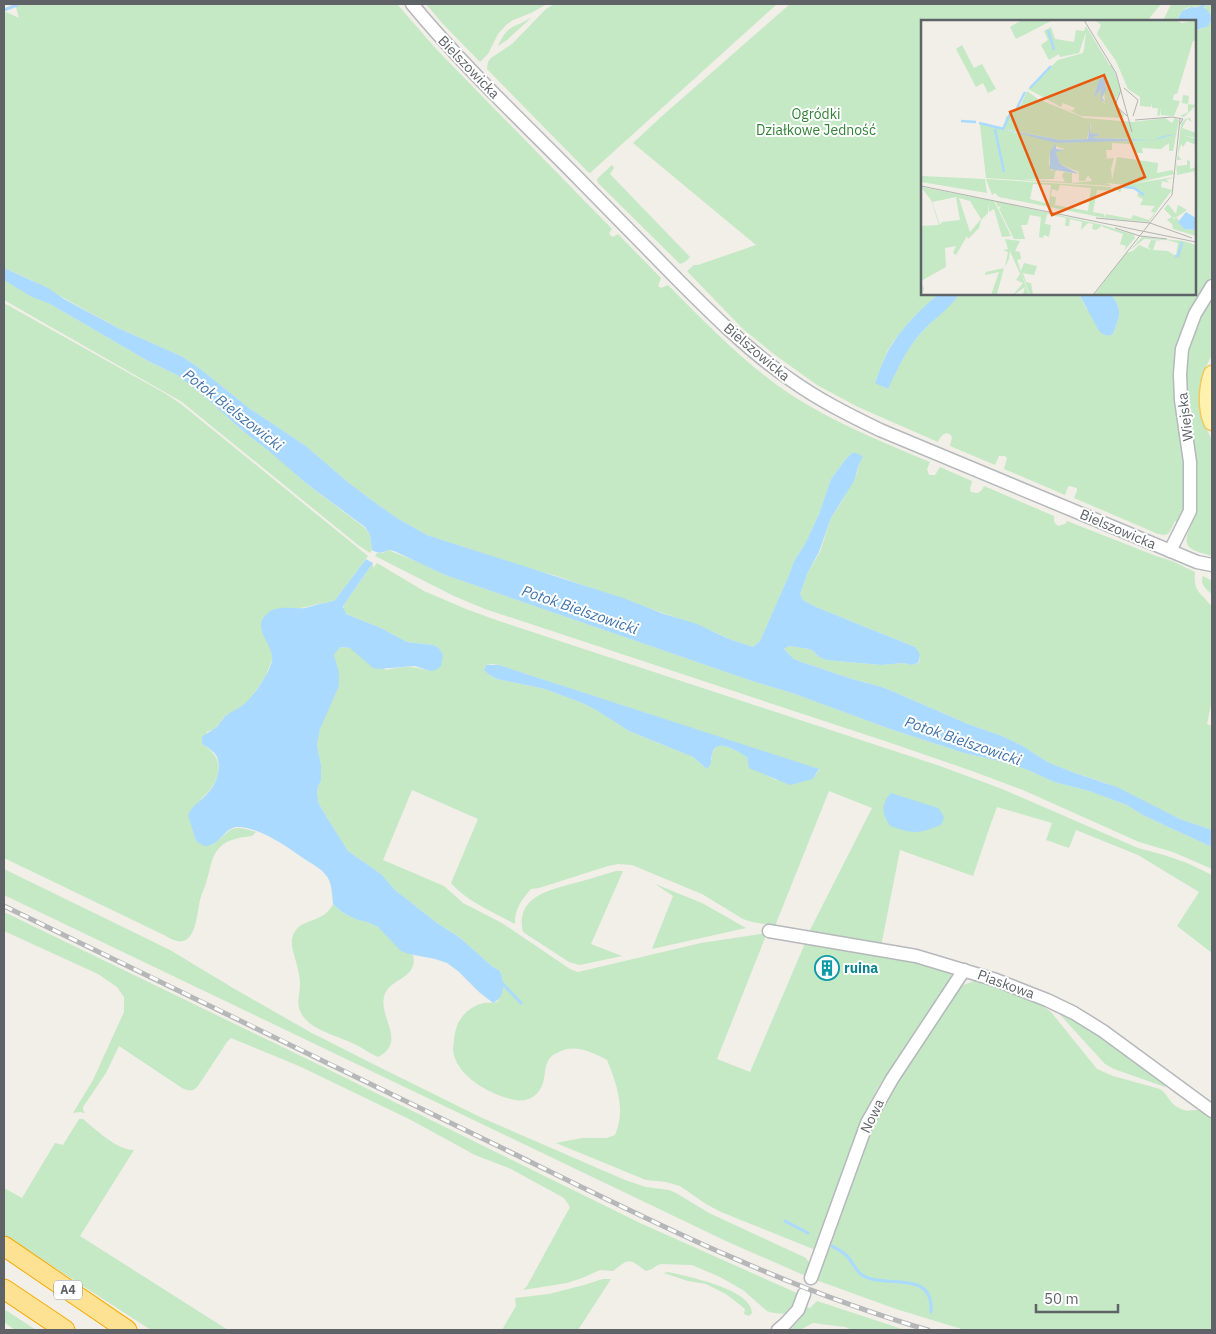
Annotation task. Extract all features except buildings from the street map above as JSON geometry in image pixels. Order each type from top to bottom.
[{"type":"highway","name":"A4","points":[[4,1246],[127,1330]]},
{"type":"highway","name":"A4","points":[[4,1290],[65,1330]]},
{"type":"main road","points":[[1212,374],[1208,389],[1208,404],[1212,422]]},
{"type":"street","name":"Bielszowicka","points":[[412,4],[434,31],[715,316],[758,355],[790,380],[816,397],[880,430],[1197,562]]},
{"type":"street","name":"Wiejska","points":[[1170,551],[1190,511],[1190,462],[1181,400],[1180,374],[1182,349],[1195,314],[1212,286]]},
{"type":"street","points":[[1197,562],[1212,565]]},
{"type":"street","points":[[1197,562],[1212,574]]},
{"type":"street","name":"Piaskowa","points":[[769,930],[916,956],[996,980],[1047,1000],[1074,1013],[1132,1051],[1212,1111]]},
{"type":"street","name":"Nowa","points":[[811,1278],[867,1124],[892,1079],[964,970]]},
{"type":"street","points":[[778,1330],[798,1310],[804,1294]]},
{"type":"green space","points":[[15,4],[397,4],[437,50],[612,229],[609,233],[610,235],[613,237],[618,234],[661,278],[658,286],[661,288],[668,285],[734,350],[777,385],[832,419],[930,462],[927,469],[929,475],[935,475],[940,467],[972,481],[971,492],[978,493],[984,486],[1054,516],[1054,522],[1058,526],[1065,524],[1067,521],[1172,561],[1195,572],[1195,584],[1199,592],[1212,607],[1212,700],[1207,724],[1212,726],[1212,830],[1180,819],[1106,783],[1052,764],[1023,746],[1002,736],[968,724],[885,688],[794,659],[784,649],[789,646],[809,649],[826,660],[881,665],[904,663],[911,665],[919,663],[920,658],[915,647],[816,607],[803,600],[800,594],[808,572],[820,552],[831,518],[857,473],[862,456],[853,452],[831,479],[819,514],[805,544],[794,561],[760,641],[753,647],[557,576],[427,535],[397,518],[373,501],[306,446],[249,408],[198,367],[181,356],[118,328],[31,280],[4,268],[4,12],[19,18]]},
{"type":"green space","points":[[426,4],[547,4],[506,25],[498,34],[488,54],[480,62]]},
{"type":"green space","points":[[554,4],[777,4],[590,173],[487,69],[491,58],[512,44],[546,9]]},
{"type":"green space","name":"Ogródki Działkowe Jedność","points":[[790,4],[1161,4],[1148,20],[921,20],[921,295],[937,295],[910,321],[887,352],[875,382],[887,389],[915,340],[958,295],[1080,295],[1086,308],[1113,334],[1119,309],[1112,295],[1196,295],[1196,31],[1202,29],[1212,19],[1212,277],[1193,307],[1178,341],[1188,500],[1180,523],[1175,521],[1169,533],[1165,535],[1158,534],[1074,498],[1077,488],[1068,487],[1065,495],[1004,469],[1007,458],[1005,456],[999,456],[995,465],[950,446],[952,437],[948,433],[942,435],[938,442],[858,407],[817,385],[775,355],[743,329],[687,271],[694,265],[756,245],[633,143]]},
{"type":"green space","points":[[1171,4],[1202,4],[1198,7],[1190,7],[1184,10],[1177,20],[1163,20]]},
{"type":"green space","points":[[1208,4],[1212,4],[1212,19],[1209,12],[1202,8]]},
{"type":"green space","points":[[532,17],[507,40],[498,46],[508,30]]},
{"type":"green space","points":[[612,165],[614,168],[610,174],[690,257],[685,262],[680,264],[598,183],[599,177]]},
{"type":"green space","points":[[4,280],[50,304],[148,361],[177,375],[243,431],[269,450],[307,484],[365,528],[370,535],[372,550],[370,553],[182,402],[4,300]]},
{"type":"green space","points":[[1212,291],[1212,355],[1202,374],[1199,400],[1203,422],[1212,440],[1212,556],[1195,551],[1188,545],[1187,541],[1190,528],[1187,527],[1185,394],[1188,344]]},
{"type":"green space","points":[[4,303],[181,404],[368,556],[335,600],[304,607],[276,609],[272,660],[265,678],[248,701],[223,718],[213,730],[207,732],[202,744],[217,759],[218,771],[210,790],[199,802],[194,831],[196,841],[212,845],[235,828],[256,832],[252,836],[231,840],[217,851],[212,860],[201,896],[195,925],[188,938],[183,941],[176,941],[4,858]]},
{"type":"green space","points":[[388,550],[445,575],[752,681],[792,693],[890,729],[964,753],[1007,763],[1054,782],[1089,791],[1127,805],[1141,814],[1212,847],[1212,869],[1173,852],[1139,842],[1023,790],[975,772],[485,609],[454,596],[375,556],[377,553],[383,553]]},
{"type":"green space","points":[[373,563],[373,568],[377,563],[424,591],[466,609],[940,766],[1002,789],[1138,848],[1187,863],[1212,875],[1212,953],[1177,926],[1199,892],[1138,855],[1076,830],[1069,848],[1046,840],[1052,823],[997,807],[973,876],[900,850],[881,946],[808,934],[872,808],[829,791],[775,926],[743,919],[702,894],[632,865],[618,864],[531,889],[519,905],[515,924],[465,896],[451,883],[478,819],[412,790],[383,860],[444,886],[463,903],[502,923],[570,969],[578,972],[701,943],[767,933],[717,1059],[750,1072],[806,941],[915,960],[949,972],[951,981],[877,1089],[862,1120],[818,1251],[721,1212],[680,1186],[666,1182],[646,1180],[556,1143],[582,1138],[607,1138],[615,1135],[620,1117],[620,1107],[617,1088],[607,1060],[583,1050],[563,1050],[555,1054],[548,1061],[543,1083],[538,1092],[526,1100],[520,1101],[496,1094],[476,1083],[456,1060],[453,1050],[454,1036],[460,1019],[475,1006],[498,1001],[502,986],[500,971],[459,937],[437,923],[395,890],[381,874],[348,851],[319,804],[317,795],[318,786],[321,781],[321,764],[317,746],[318,738],[323,720],[339,686],[334,655],[340,647],[350,648],[386,670],[408,667],[430,671],[443,655],[439,648],[433,645],[407,642],[381,628],[346,614],[344,611],[345,603]],"holes":[[[486,665],[499,665],[819,770],[813,779],[776,780],[748,762],[747,757],[742,753],[720,745],[715,748],[707,769],[693,757],[629,731],[582,703],[545,689],[497,679],[484,670]]]},
{"type":"green space","points":[[1203,576],[1212,581],[1212,594],[1202,582]]},
{"type":"green space","points":[[4,869],[170,950],[310,1032],[480,1117],[625,1180],[646,1187],[669,1190],[676,1193],[709,1213],[806,1258],[810,1264],[806,1276],[728,1242],[4,895]]},
{"type":"green space","points":[[616,871],[623,871],[591,944],[622,956],[580,965],[569,962],[523,932],[522,919],[524,910],[537,896]]},
{"type":"green space","points":[[655,884],[702,903],[746,928],[652,949],[673,896]]},
{"type":"green space","points":[[333,904],[349,916],[378,927],[409,954],[413,955],[414,963],[412,969],[391,986],[384,997],[383,1005],[391,1037],[386,1051],[378,1057],[314,1026],[302,1015],[299,1008],[300,981],[292,947],[292,938],[298,928],[324,915]]},
{"type":"green space","points":[[4,912],[640,1223],[797,1293],[789,1312],[787,1314],[767,1311],[743,1290],[720,1277],[692,1265],[661,1264],[646,1271],[629,1261],[613,1271],[600,1270],[567,1283],[523,1290],[527,1286],[570,1207],[564,1198],[511,1169],[475,1155],[411,1120],[299,1066],[231,1038],[198,1086],[191,1090],[182,1088],[119,1046],[106,1073],[83,1107],[85,1113],[73,1113],[93,1080],[124,1012],[124,997],[117,987],[98,974],[4,931]]},
{"type":"green space","points":[[974,981],[980,981],[1037,1002],[1051,1012],[1097,1069],[1113,1076],[1160,1089],[1181,1109],[1201,1111],[1212,1117],[1212,1330],[965,1330],[896,1309],[816,1280],[870,1127],[894,1083],[961,986]]},
{"type":"green space","points":[[1054,1008],[1084,1024],[1166,1085],[1165,1087],[1105,1064]]},
{"type":"green space","points":[[79,1119],[83,1119],[121,1147],[134,1150],[80,1236],[228,1330],[151,1330],[4,1235],[4,1188],[22,1198],[55,1143],[63,1145]]},
{"type":"green space","points":[[668,1272],[702,1280],[730,1291],[741,1297],[749,1305],[752,1313],[749,1316],[744,1314],[745,1309],[726,1294],[706,1284],[688,1281],[664,1273]]},
{"type":"green space","points":[[603,1279],[611,1279],[578,1330],[502,1330],[516,1306],[515,1298],[549,1294]]},
{"type":"green space","points":[[817,1301],[905,1330],[852,1330],[845,1327],[813,1323],[800,1330],[790,1330],[800,1319],[805,1307],[810,1308]]},
{"type":"green space","points":[[4,1309],[36,1330],[15,1330],[4,1322]]},
{"type":"water","points":[[1191,7],[1204,8],[1209,12],[1212,19],[1208,26],[1196,31],[1196,20],[1177,20],[1182,11]]},
{"type":"water","name":"Potok Bielszowicki","points":[[4,268],[48,288],[64,299],[118,328],[181,356],[198,367],[249,408],[306,446],[373,501],[397,518],[427,535],[623,598],[664,614],[697,624],[729,639],[753,647],[760,641],[794,561],[805,544],[819,514],[831,479],[853,452],[863,456],[854,481],[831,518],[819,552],[808,572],[800,594],[803,600],[816,607],[915,647],[919,654],[918,663],[911,665],[904,663],[881,665],[826,660],[809,649],[789,646],[784,649],[794,659],[885,688],[968,724],[1002,736],[1023,746],[1052,764],[1117,787],[1180,819],[1212,830],[1212,847],[1141,814],[1127,805],[1089,791],[1054,782],[1007,763],[964,753],[890,729],[792,693],[752,681],[445,575],[394,551],[388,550],[380,553],[374,551],[372,550],[370,535],[365,527],[307,484],[177,375],[148,361],[50,304],[30,296],[4,280]]},
{"type":"water","points":[[937,295],[958,295],[915,340],[902,360],[888,389],[875,383],[890,348],[914,317]]},
{"type":"water","points":[[1080,295],[1112,295],[1117,304],[1119,313],[1113,334],[1105,335],[1099,331]]},
{"type":"water","points":[[366,559],[373,563],[345,603],[343,607],[346,614],[381,628],[407,642],[433,645],[439,648],[443,655],[441,666],[436,670],[430,671],[415,666],[373,668],[350,648],[340,647],[334,655],[339,673],[339,686],[320,729],[317,746],[321,764],[321,781],[318,786],[317,795],[319,804],[348,851],[381,874],[395,890],[437,923],[459,937],[500,971],[503,989],[500,997],[493,1003],[447,963],[401,951],[378,927],[342,912],[333,904],[330,884],[325,874],[282,844],[254,830],[236,827],[229,830],[215,843],[204,846],[196,841],[188,815],[210,790],[215,782],[219,767],[217,757],[202,744],[202,737],[247,701],[268,672],[272,655],[262,631],[263,619],[268,613],[276,609],[305,608],[335,600]]},
{"type":"water","points":[[486,665],[499,665],[819,769],[813,779],[790,785],[749,768],[747,757],[728,747],[718,746],[714,749],[711,764],[707,769],[693,757],[629,731],[582,703],[545,689],[497,679],[484,670]]},
{"type":"water","points":[[891,793],[938,808],[944,818],[941,825],[916,832],[890,826],[883,809],[887,797]]},
{"type":"waterway","points":[[1197,10],[1205,4]]},
{"type":"waterway","points":[[4,10],[17,5]]},
{"type":"waterway","points":[[501,982],[521,1003]]},
{"type":"waterway","points":[[785,1221],[808,1233]]},
{"type":"waterway","points":[[832,1246],[846,1255],[862,1275],[872,1279],[917,1285],[925,1290],[930,1298],[931,1312]]},
{"type":"railway","points":[[4,906],[708,1247],[817,1292],[928,1330]]},
{"type":"place","name":"ruina","points":[[827,968]]}]
